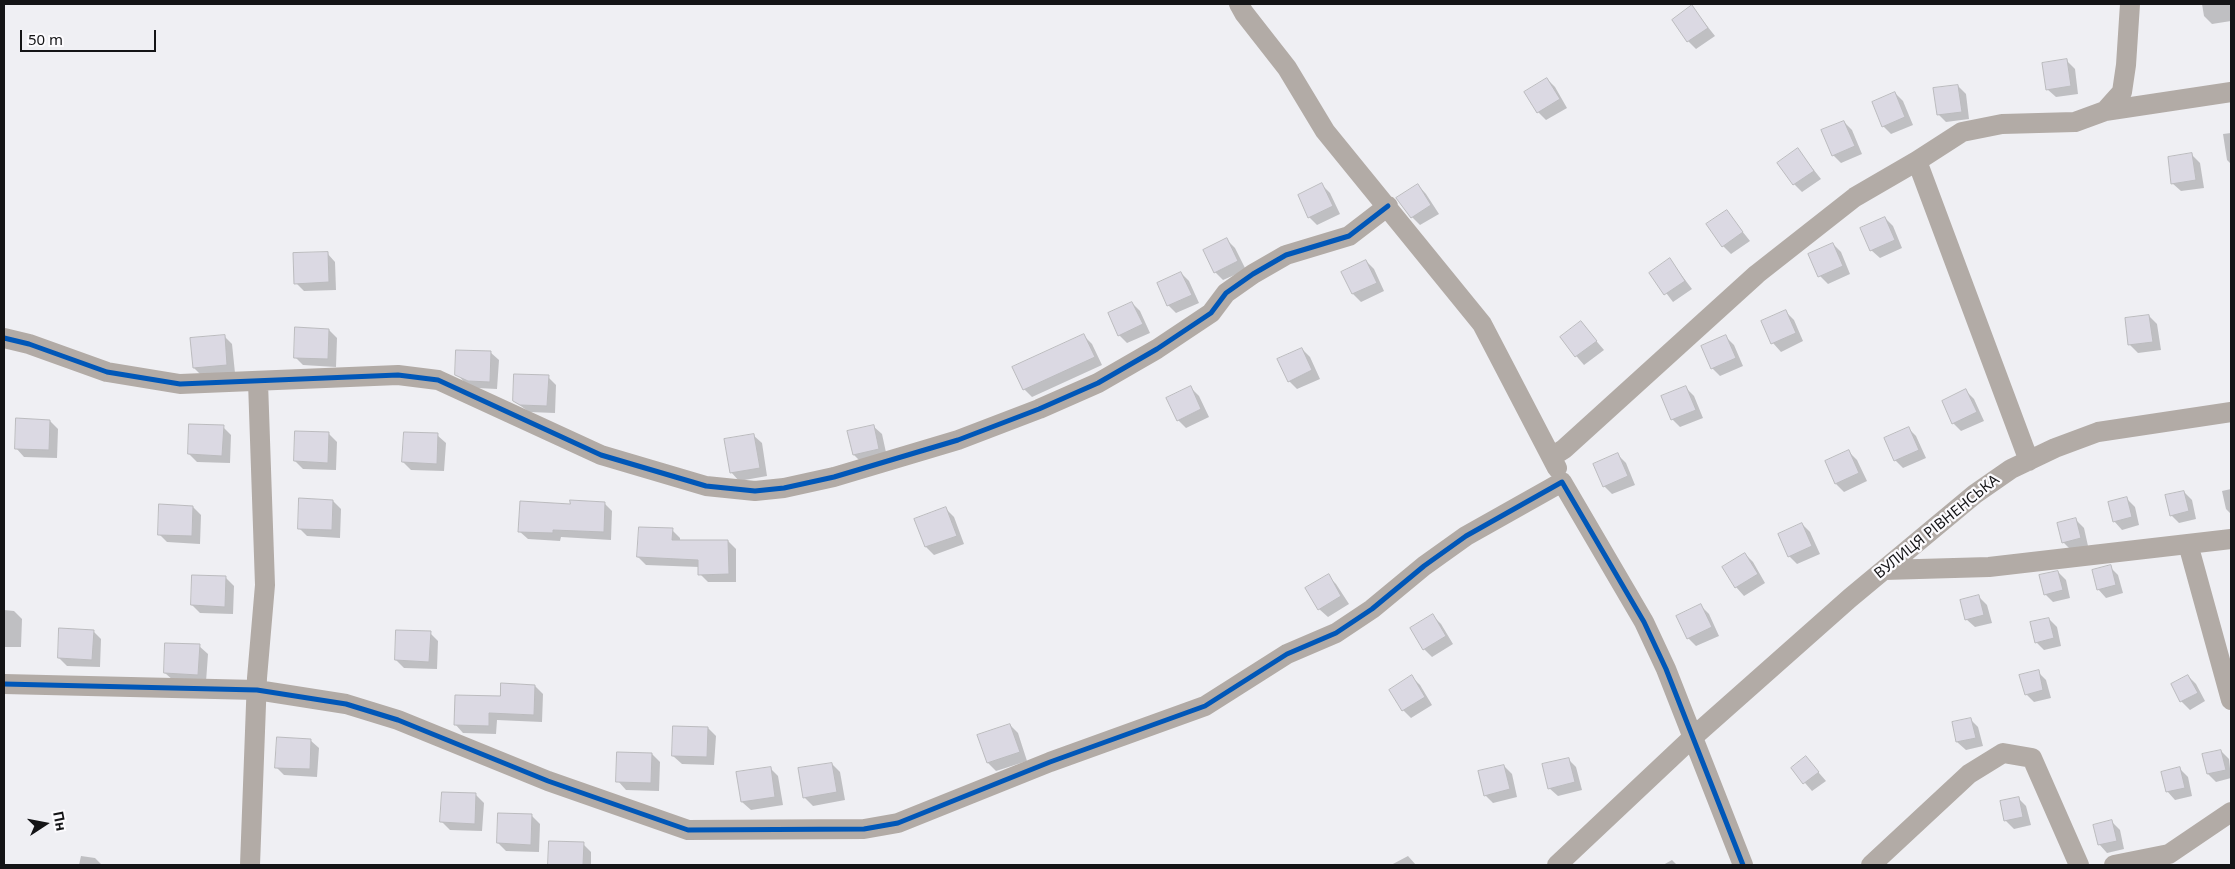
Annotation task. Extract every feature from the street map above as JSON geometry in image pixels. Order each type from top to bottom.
[{"type":"street","points":[[1239,4],[1287,68],[1325,131],[1388,206],[1482,324],[1553,456],[1562,482],[1644,622],[1666,669],[1743,865]]},
{"type":"street","points":[[2106,111],[2122,92],[2126,66],[2130,4]]},
{"type":"street","points":[[1553,456],[1564,449],[1757,274],[1855,197],[1962,132],[2002,124],[2075,122],[2106,111],[2231,92]]},
{"type":"street","points":[[1917,161],[2028,461]]},
{"type":"street","points":[[4,338],[29,344],[107,372],[152,381],[180,384],[258,382],[286,378],[398,375],[438,380],[601,456],[658,474],[706,486],[755,491],[784,488],[834,477],[958,440],[1039,409],[1098,383],[1157,349],[1210,312],[1226,293],[1253,274],[1286,255],[1349,236],[1388,206]]},
{"type":"street","points":[[250,865],[257,690],[265,585],[258,382]]},
{"type":"street","name":"ВУЛИЦЯ РІВНЕНСЬКА","points":[[1557,865],[1692,738],[1884,570],[1975,494],[2011,469],[2098,432],[2231,412]]},
{"type":"street","points":[[4,684],[257,690],[346,704],[398,720],[548,780],[688,830],[864,829],[898,822],[1050,762],[1205,706],[1286,654],[1336,633],[1372,609],[1424,566],[1466,536],[1562,482]]},
{"type":"street","points":[[1884,570],[1989,567],[2231,538]]},
{"type":"street","points":[[2188,544],[2231,700]]},
{"type":"street","points":[[1871,865],[1969,774],[2003,753],[2032,758],[2079,865]]},
{"type":"street","points":[[2114,865],[2169,854],[2231,812]]},
{"type":"building","points":[[1692,5],[1708,28],[1687,42],[1672,20]]},
{"type":"building","points":[[2067,59],[2071,86],[2046,90],[2042,63]]},
{"type":"building","points":[[1547,78],[1560,99],[1537,113],[1524,92]]},
{"type":"building","points":[[1958,85],[1962,112],[1937,115],[1933,88]]},
{"type":"building","points":[[1895,92],[1905,117],[1882,127],[1872,102]]},
{"type":"building","points":[[1844,121],[1855,146],[1832,156],[1821,130]]},
{"type":"building","points":[[1798,148],[1814,171],[1793,185],[1777,163]]},
{"type":"building","points":[[2192,153],[2196,180],[2171,184],[2168,157]]},
{"type":"building","points":[[1322,183],[1333,206],[1308,218],[1298,195]]},
{"type":"building","points":[[1418,184],[1431,205],[1411,218],[1396,198]]},
{"type":"building","points":[[1727,210],[1743,232],[1722,247],[1706,224]]},
{"type":"building","points":[[1885,217],[1895,240],[1870,251],[1860,228]]},
{"type":"building","points":[[1227,238],[1238,261],[1214,273],[1203,250]]},
{"type":"building","points":[[1833,243],[1843,266],[1818,277],[1808,254]]},
{"type":"building","points":[[328,252],[329,282],[294,284],[293,253]]},
{"type":"building","points":[[1670,258],[1685,281],[1664,295],[1649,273]]},
{"type":"building","points":[[1366,260],[1377,283],[1352,294],[1341,272]]},
{"type":"building","points":[[1181,272],[1192,295],[1167,306],[1157,283]]},
{"type":"building","points":[[1132,302],[1143,324],[1118,336],[1108,313]]},
{"type":"building","points":[[1786,310],[1796,333],[1771,344],[1761,321]]},
{"type":"building","points":[[2149,315],[2153,342],[2128,345],[2125,318]]},
{"type":"building","points":[[1581,321],[1597,341],[1575,357],[1560,337]]},
{"type":"building","points":[[295,327],[329,329],[328,359],[294,358]]},
{"type":"building","points":[[1084,334],[1095,357],[1023,390],[1012,367]]},
{"type":"building","points":[[225,335],[227,365],[193,368],[190,338]]},
{"type":"building","points":[[1726,335],[1736,358],[1711,369],[1701,346]]},
{"type":"building","points":[[1302,348],[1312,370],[1288,382],[1277,359]]},
{"type":"building","points":[[456,350],[491,351],[490,382],[468,381],[455,375]]},
{"type":"building","points":[[514,374],[549,375],[547,406],[520,405],[513,401]]},
{"type":"building","points":[[1191,386],[1201,409],[1177,421],[1166,398]]},
{"type":"building","points":[[1686,386],[1696,410],[1671,420],[1661,396]]},
{"type":"building","points":[[1966,389],[1977,412],[1952,424],[1942,401]]},
{"type":"building","points":[[16,418],[50,420],[49,450],[15,449]]},
{"type":"building","points":[[189,424],[224,425],[222,456],[188,454]]},
{"type":"building","points":[[874,425],[879,449],[853,455],[847,431]]},
{"type":"building","points":[[1909,427],[1919,450],[1894,461],[1884,438]]},
{"type":"building","points":[[295,431],[329,432],[328,463],[294,461]]},
{"type":"building","points":[[404,432],[438,433],[437,464],[402,462]]},
{"type":"building","points":[[754,434],[760,468],[730,473],[724,439]]},
{"type":"building","points":[[1849,450],[1859,473],[1835,484],[1825,461]]},
{"type":"building","points":[[1618,453],[1628,476],[1603,487],[1593,464]]},
{"type":"building","points":[[2184,491],[2189,511],[2170,516],[2165,495]]},
{"type":"building","points":[[2127,497],[2132,517],[2113,522],[2108,502]]},
{"type":"building","points":[[299,498],[333,500],[332,530],[298,529]]},
{"type":"building","points":[[570,500],[605,502],[604,532],[553,530],[553,533],[518,532],[520,501],[570,504]]},
{"type":"building","points":[[159,504],[193,506],[192,536],[158,535]]},
{"type":"building","points":[[946,507],[957,536],[925,547],[914,519]]},
{"type":"building","points":[[2076,518],[2081,538],[2062,543],[2057,523]]},
{"type":"building","points":[[1802,523],[1812,546],[1788,557],[1778,534]]},
{"type":"building","points":[[639,527],[673,528],[672,540],[728,540],[729,574],[698,575],[698,560],[637,557]]},
{"type":"building","points":[[1745,553],[1758,574],[1735,588],[1722,567]]},
{"type":"building","points":[[2111,565],[2116,585],[2097,590],[2092,570]]},
{"type":"building","points":[[2058,571],[2063,590],[2044,595],[2039,575]]},
{"type":"building","points":[[1329,574],[1341,596],[1318,610],[1305,588]]},
{"type":"building","points":[[192,575],[226,576],[225,607],[191,605]]},
{"type":"building","points":[[1979,595],[1984,615],[1965,620],[1960,600]]},
{"type":"building","points":[[1701,604],[1712,627],[1687,639],[1676,616]]},
{"type":"building","points":[[1433,614],[1446,636],[1423,650],[1410,628]]},
{"type":"building","points":[[2049,618],[2054,638],[2035,643],[2030,622]]},
{"type":"building","points":[[59,628],[94,630],[92,660],[58,658]]},
{"type":"building","points":[[396,630],[431,631],[429,662],[395,660]]},
{"type":"building","points":[[165,643],[200,644],[198,675],[164,673]]},
{"type":"building","points":[[2039,670],[2043,690],[2025,695],[2019,675]]},
{"type":"building","points":[[1412,675],[1425,697],[1402,711],[1389,690]]},
{"type":"building","points":[[2188,675],[2198,693],[2180,702],[2171,684]]},
{"type":"building","points":[[501,683],[535,685],[534,715],[489,713],[489,726],[454,725],[455,695],[500,696]]},
{"type":"building","points":[[1971,718],[1976,738],[1956,742],[1952,722]]},
{"type":"building","points":[[1010,724],[1020,752],[987,763],[977,735]]},
{"type":"building","points":[[673,726],[708,727],[707,757],[672,756]]},
{"type":"building","points":[[277,737],[311,739],[310,769],[275,768]]},
{"type":"building","points":[[2221,750],[2226,770],[2207,774],[2202,754]]},
{"type":"building","points":[[617,752],[652,753],[651,783],[616,782]]},
{"type":"building","points":[[1806,756],[1819,772],[1803,784],[1791,768]]},
{"type":"building","points":[[1569,758],[1575,782],[1548,789],[1542,764]]},
{"type":"building","points":[[832,763],[837,792],[803,798],[798,768]]},
{"type":"building","points":[[1504,765],[1510,789],[1484,796],[1478,771]]},
{"type":"building","points":[[771,767],[775,797],[741,802],[736,772]]},
{"type":"building","points":[[2180,767],[2185,788],[2166,792],[2161,772]]},
{"type":"building","points":[[442,792],[476,793],[475,824],[440,822]]},
{"type":"building","points":[[2019,797],[2023,817],[2004,821],[2000,801]]},
{"type":"building","points":[[498,813],[532,814],[531,845],[497,843]]},
{"type":"building","points":[[2112,820],[2117,841],[2098,845],[2093,825]]},
{"type":"building","points":[[549,841],[584,842],[583,865],[548,865]]},
{"type":"cycle path","points":[[4,338],[29,344],[107,372],[180,384],[398,375],[438,380],[601,455],[706,486],[755,491],[784,488],[834,477],[958,440],[1039,409],[1098,383],[1157,349],[1211,313],[1226,293],[1253,274],[1286,255],[1349,236],[1388,206]]},
{"type":"cycle path","points":[[4,684],[257,690],[346,704],[398,720],[548,781],[688,830],[864,829],[898,823],[1050,762],[1205,706],[1287,654],[1336,633],[1372,609],[1424,566],[1466,536],[1562,482],[1644,622],[1666,669],[1743,865]]}]
